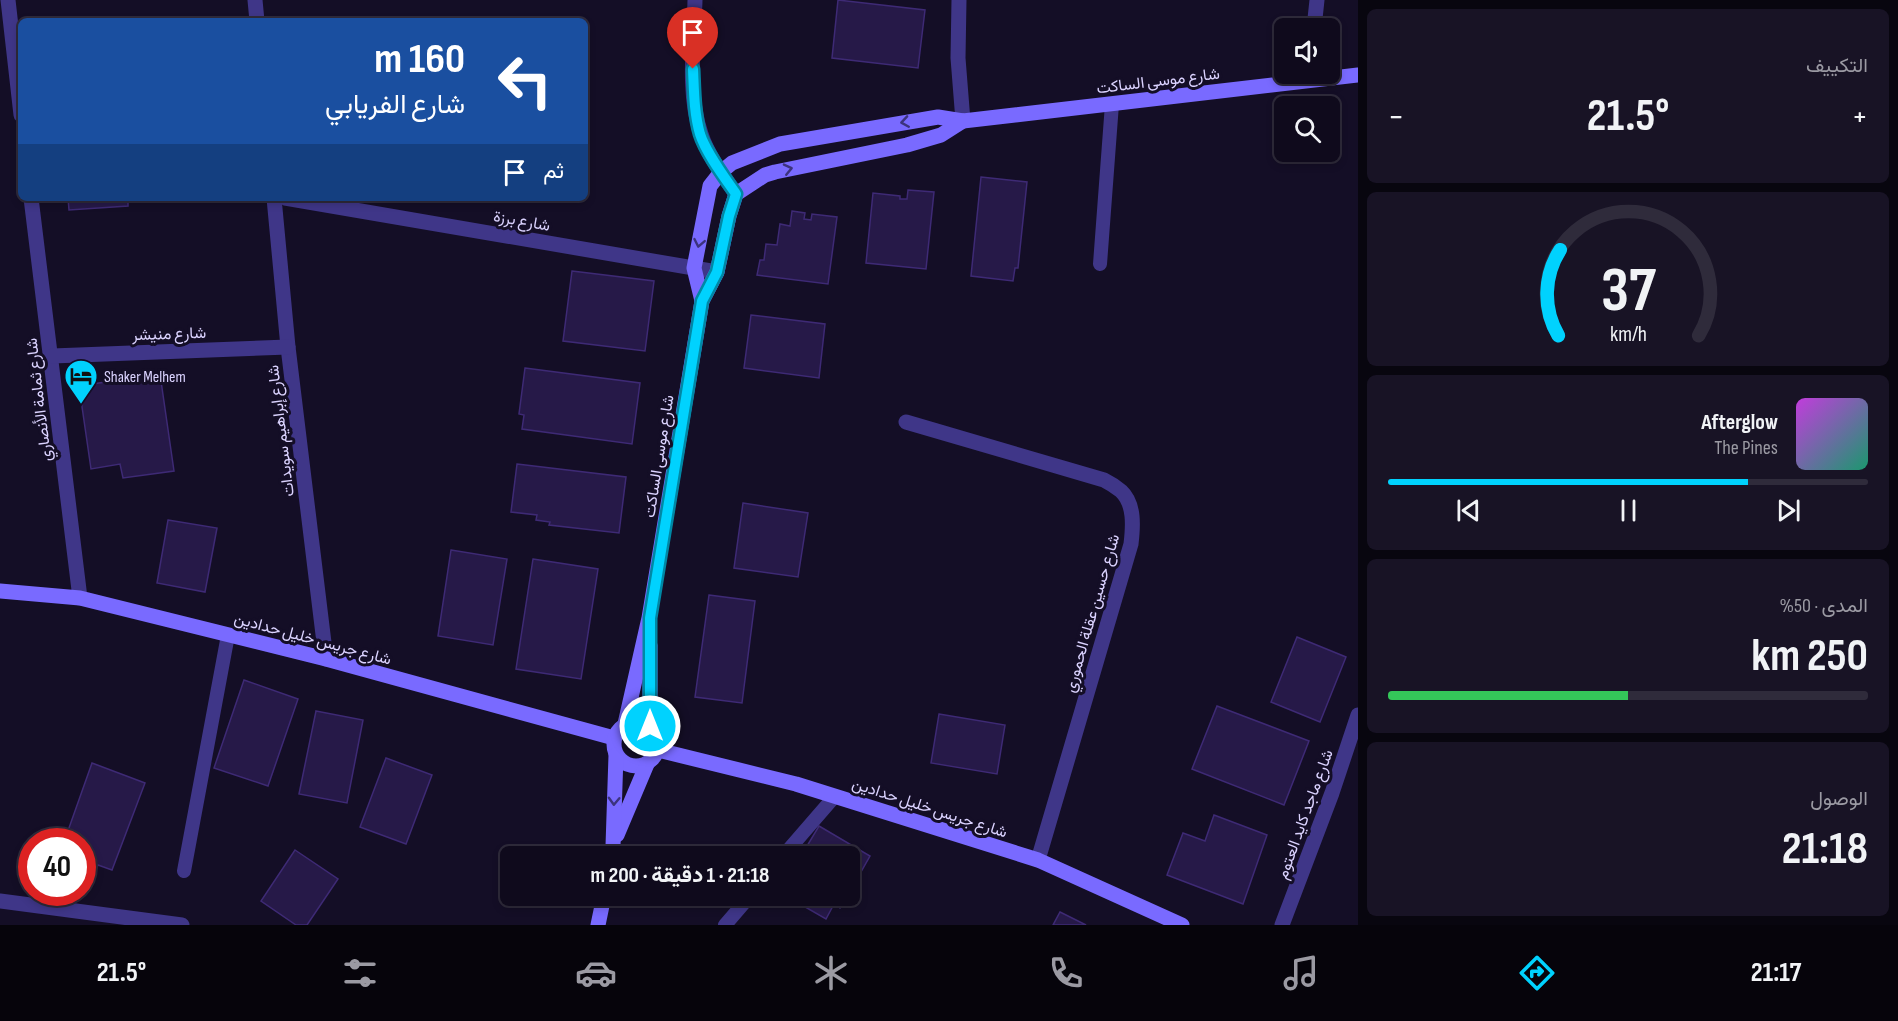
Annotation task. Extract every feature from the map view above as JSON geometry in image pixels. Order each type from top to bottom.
[{"type":"street","points":[[8,0],[18,88]]},
{"type":"street","points":[[255,0],[257,18]]},
{"type":"street","points":[[695,0],[693,69],[695,107],[701,136],[736,194]]},
{"type":"street","points":[[959,0],[958,58],[963,121]]},
{"type":"street","points":[[1315,18],[1317,0]]},
{"type":"street","name":"شارع موسى الساكت","points":[[1340,76],[1358,75]]},
{"type":"street","name":"شارع موسى الساكت","points":[[702,301],[694,268],[710,186],[732,163],[780,144],[938,117],[963,121],[1274,82]]},
{"type":"street","name":"شارع موسى الساكت","points":[[625,724],[650,618],[702,301],[717,272],[736,194],[757,180],[775,172],[907,145],[941,135],[963,121]]},
{"type":"street","name":"شارع ثمامة الأنصاري","points":[[31,201],[80,598]]},
{"type":"street","name":"شارع إبراهيم سويدات","points":[[274,201],[288,347],[326,659]]},
{"type":"street","name":"شارع برزة","points":[[303,201],[717,272]]},
{"type":"street","name":"شارع منيشر","points":[[52,356],[288,347]]},
{"type":"street","name":"شارع حسين عقلة الحموري","points":[[906,422],[1104,480],[1123,492],[1131,510],[1131,544],[1038,860]]},
{"type":"street","name":"شارع جريس خليل حدادين","points":[[0,591],[80,598],[326,659],[614,738]]},
{"type":"street","name":"شارع موسى الساكت","points":[[650,618],[650,726]]},
{"type":"street","name":"شارع ماجد كايد العتوم","points":[[1282,925],[1332,793],[1358,715]]},
{"type":"street","points":[[633,722],[642,722],[650,726],[656,733],[658,742],[658,750],[654,758],[639,767],[622,762],[613,747],[618,730],[625,724],[633,722]]},
{"type":"street","name":"شارع جريس خليل حدادين","points":[[658,750],[796,783],[1038,860],[1182,925]]},
{"type":"street","points":[[612,846],[616,755]]},
{"type":"street","points":[[614,846],[647,764]]},
{"type":"street","points":[[0,901],[100,919],[182,925]]},
{"type":"street","points":[[598,925],[602,906]]},
{"type":"lane","points":[[1100,264],[1112,104]]},
{"type":"lane","points":[[184,871],[228,635]]},
{"type":"lane","points":[[792,846],[835,796]]},
{"type":"lane","points":[[725,925],[741,906]]},
{"type":"building","points":[[838,0],[925,10],[918,68],[832,58]]},
{"type":"building","points":[[981,177],[1027,182],[1018,268],[1015,268],[1013,281],[971,276]]},
{"type":"building","points":[[908,190],[934,192],[926,269],[866,263],[873,193],[907,199]]},
{"type":"building","points":[[68,201],[128,201],[128,206],[69,210]]},
{"type":"building","points":[[792,211],[805,213],[804,219],[811,220],[812,214],[837,217],[828,284],[757,275],[760,260],[764,260],[766,244],[777,245],[780,224],[790,226]]},
{"type":"building","points":[[572,271],[654,281],[645,351],[563,341]]},
{"type":"building","points":[[751,315],[825,324],[819,378],[744,368]]},
{"type":"building","points":[[525,368],[640,383],[632,444],[522,429],[524,415],[519,414]]},
{"type":"building","points":[[160,374],[174,471],[123,478],[120,464],[91,469],[79,386]]},
{"type":"building","points":[[517,464],[626,477],[619,533],[549,525],[550,522],[536,520],[537,515],[511,512]]},
{"type":"building","points":[[743,503],[808,513],[798,577],[734,568]]},
{"type":"building","points":[[168,520],[217,528],[205,592],[157,583]]},
{"type":"building","points":[[451,550],[507,559],[493,645],[438,636]]},
{"type":"building","points":[[533,559],[598,569],[581,679],[516,669]]},
{"type":"building","points":[[709,595],[755,601],[742,703],[695,697]]},
{"type":"building","points":[[1297,637],[1346,657],[1320,722],[1271,702]]},
{"type":"building","points":[[244,680],[298,699],[268,786],[214,768]]},
{"type":"building","points":[[1217,706],[1309,741],[1284,805],[1192,769]]},
{"type":"building","points":[[316,711],[363,720],[347,803],[299,794]]},
{"type":"building","points":[[939,714],[1005,725],[997,774],[931,763]]},
{"type":"building","points":[[386,758],[432,775],[406,844],[360,827]]},
{"type":"building","points":[[92,763],[145,783],[112,870],[98,865],[96,870],[96,828],[69,828]]},
{"type":"building","points":[[1214,815],[1267,835],[1243,904],[1167,875],[1183,833],[1205,841]]},
{"type":"building","points":[[819,826],[853,846],[807,846]]},
{"type":"building","points":[[295,850],[338,879],[307,925],[296,925],[261,901]]},
{"type":"building","points":[[860,850],[870,856],[860,874]]},
{"type":"building","points":[[803,906],[833,906],[826,919]]},
{"type":"building","points":[[1060,912],[1086,925],[1053,925]]},
{"type":"place","name":"Shaker Melhem","points":[[81,405]]},
{"type":"route","points":[[650,726],[650,618],[702,301],[717,272],[736,194],[701,136],[695,107],[693,69]]}]
